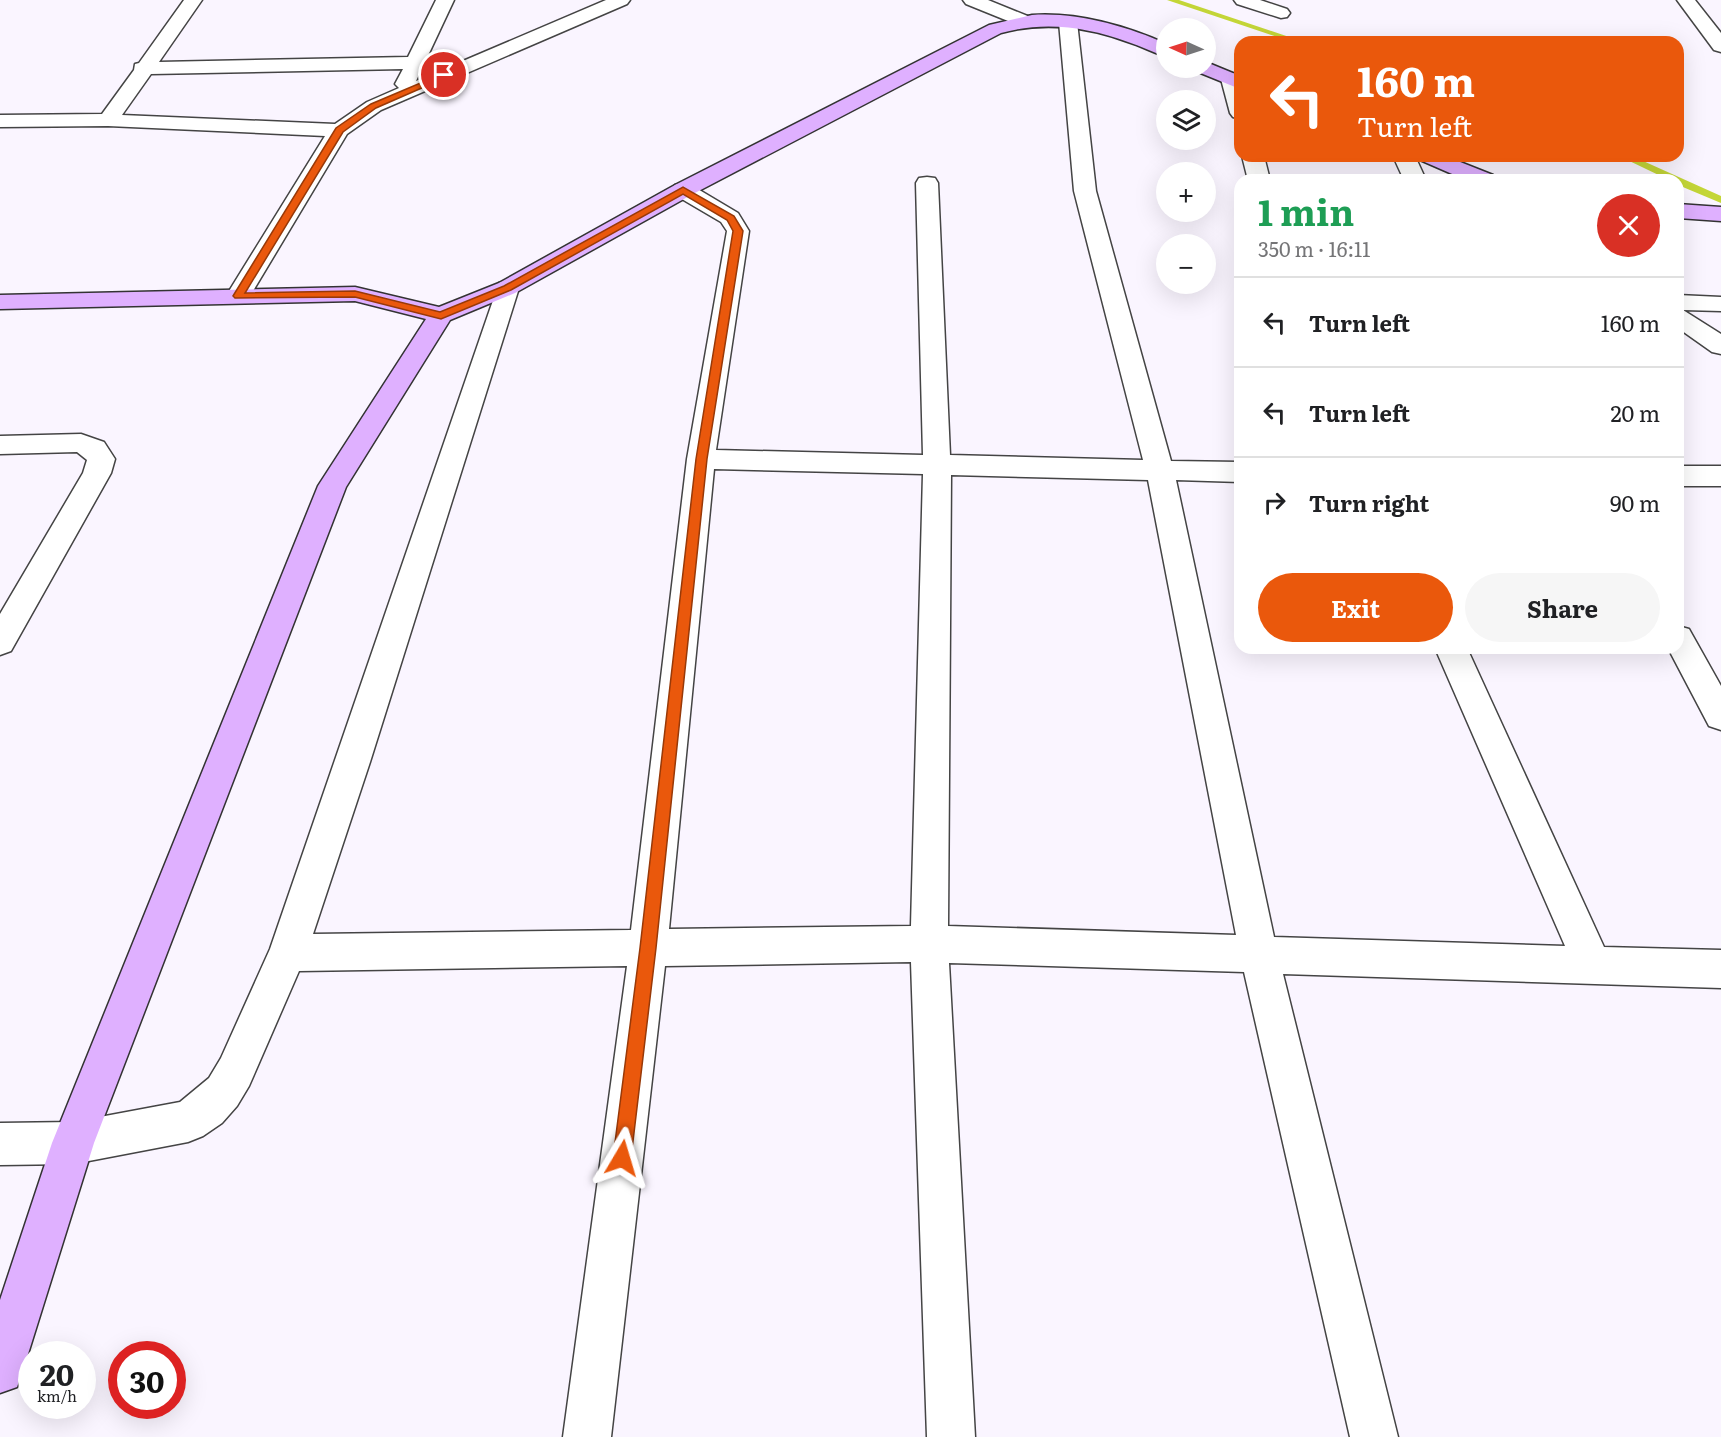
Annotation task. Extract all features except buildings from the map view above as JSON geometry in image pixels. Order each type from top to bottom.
[{"type":"street","points":[[108,120],[142,68],[193,0]]},
{"type":"street","points":[[400,94],[445,0]]},
{"type":"street","points":[[238,296],[339,130],[374,106],[400,94],[621,0]]},
{"type":"street","points":[[972,0],[1024,21]]},
{"type":"street","points":[[1243,0],[1281,13]]},
{"type":"street","points":[[1691,6],[1721,13]]},
{"type":"street","points":[[1691,6],[1721,46]]},
{"type":"street","points":[[0,1370],[73,1143],[332,486],[441,315],[507,288],[683,190],[994,29],[1024,21],[1068,22],[1140,38],[1156,46]]},
{"type":"street","points":[[1068,22],[1085,191],[1160,471],[1259,955],[1374,1437]]},
{"type":"street","points":[[142,68],[414,63]]},
{"type":"street","points":[[1216,73],[1234,80]]},
{"type":"street","points":[[0,121],[108,120],[339,130]]},
{"type":"street","points":[[1442,162],[1470,174]]},
{"type":"street","points":[[927,183],[937,464],[929,944],[951,1437]]},
{"type":"street","points":[[587,1437],[648,948],[701,459],[738,231],[730,218],[683,190]]},
{"type":"street","points":[[1684,211],[1721,214]]},
{"type":"street","points":[[0,1144],[73,1143],[188,1121],[207,1108],[223,1092],[235,1072],[288,953],[353,762],[507,288]]},
{"type":"street","points":[[0,302],[355,294],[441,315]]},
{"type":"street","points":[[1684,302],[1721,304]]},
{"type":"street","points":[[1684,320],[1721,346]]},
{"type":"street","points":[[0,445],[81,443],[94,449],[100,459],[98,473],[0,642]]},
{"type":"street","points":[[701,459],[1234,471]]},
{"type":"street","points":[[1684,476],[1721,476]]},
{"type":"street","points":[[1684,649],[1721,716]]},
{"type":"street","points":[[1454,654],[1592,964]]},
{"type":"street","points":[[288,953],[929,944],[1721,969]]},
{"type":"waterway","points":[[1171,0],[1282,36]]},
{"type":"waterway","points":[[1637,162],[1664,174]]},
{"type":"waterway","points":[[1684,184],[1721,200]]},
{"type":"route","points":[[444,75],[374,106],[339,130],[238,296],[355,294],[441,315],[507,288],[683,190],[730,218],[738,231],[701,459],[648,948],[622,1158]]}]
